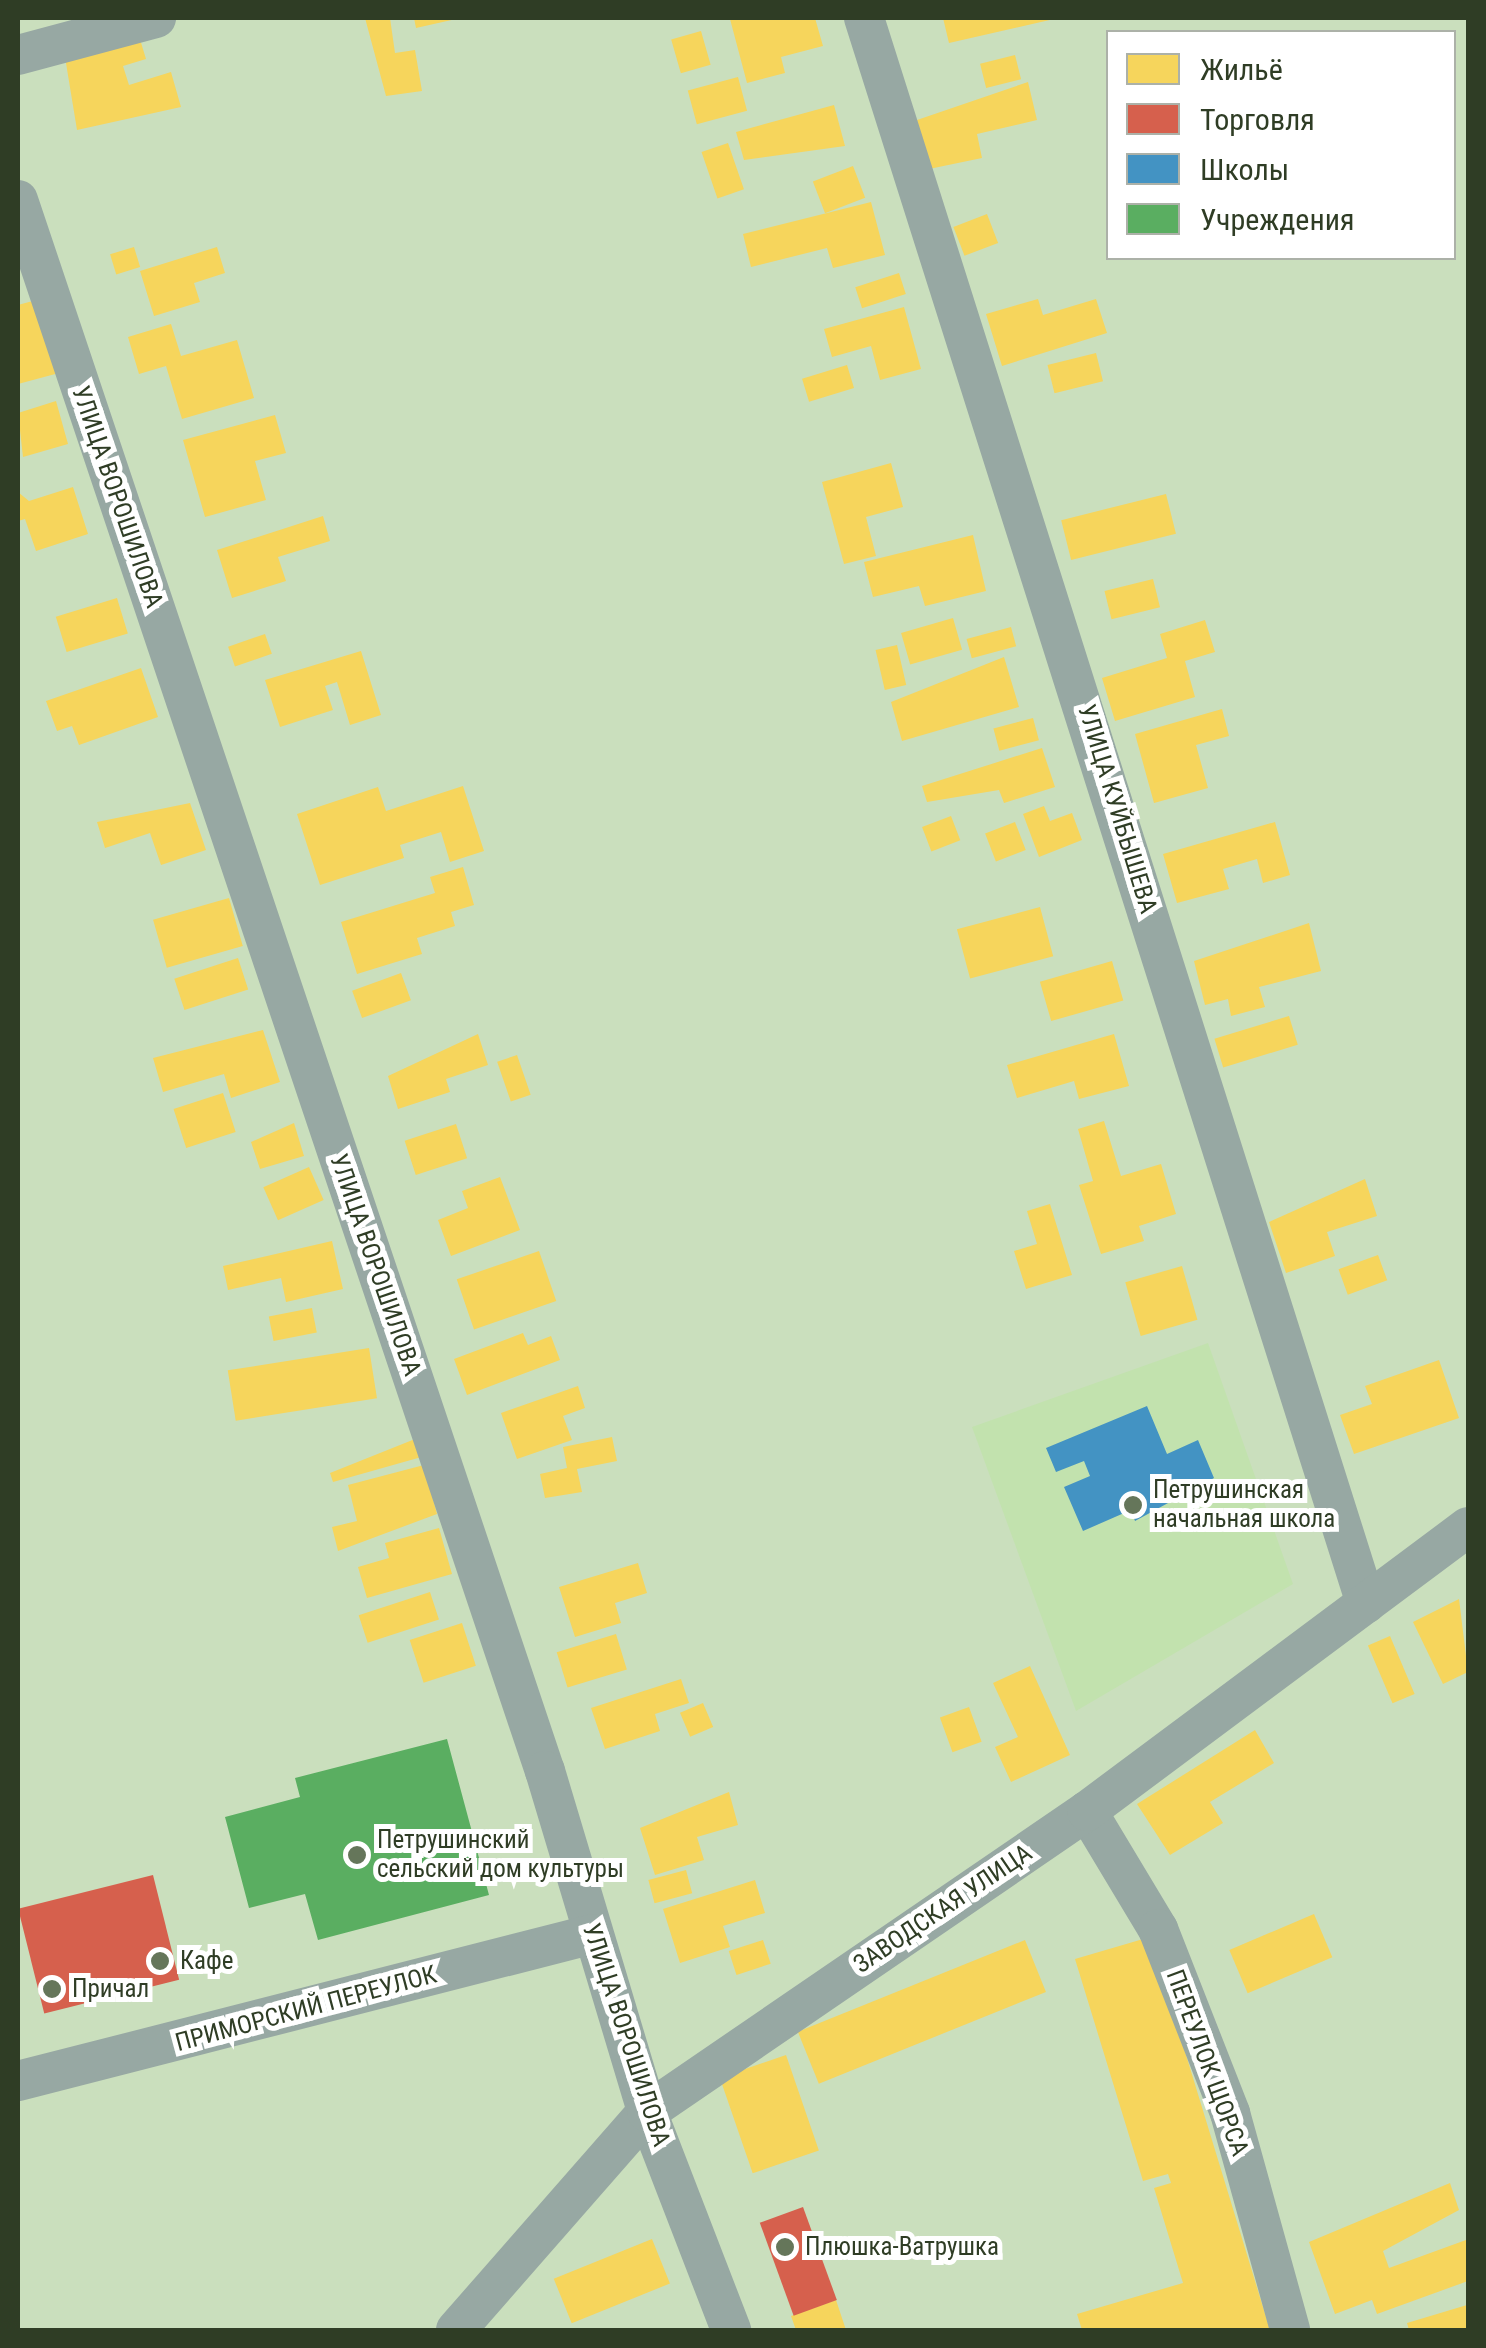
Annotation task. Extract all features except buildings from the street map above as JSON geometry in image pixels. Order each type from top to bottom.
[{"type":"street","points":[[18,55],[156,18]]},
{"type":"street","name":"УЛИЦА КУЙБЫШЕВА","points":[[864,18],[1366,1602]]},
{"type":"street","name":"УЛИЦА ВОРОШИЛОВА","points":[[18,200],[593,1934],[647,2112],[731,2330]]},
{"type":"street","name":"ЗАВОДСКАЯ УЛИЦА","points":[[456,2330],[647,2112],[1086,1811],[1468,1527]]},
{"type":"street","name":"ПЕРЕУЛОК ЩОРСА","points":[[1086,1811],[1158,1929],[1230,2112],[1290,2330]]},
{"type":"street","name":"ПРИМОРСКИЙ ПЕРЕУЛОК","points":[[18,2081],[593,1934]]},
{"type":"shaded area","name":"Петрушинская начальная школа","points":[[1208,1343],[1293,1584],[1076,1711],[972,1427]]},
{"type":"place","name":"Петрушинская начальная школа","points":[[1133,1505]]},
{"type":"place","name":"Петрушинский сельский дом культуры","points":[[357,1855]]},
{"type":"place","name":"Кафе","points":[[160,1961]]},
{"type":"place","name":"Причал","points":[[52,1989]]},
{"type":"place","name":"Плюшка-Ватрушка","points":[[785,2247]]}]
